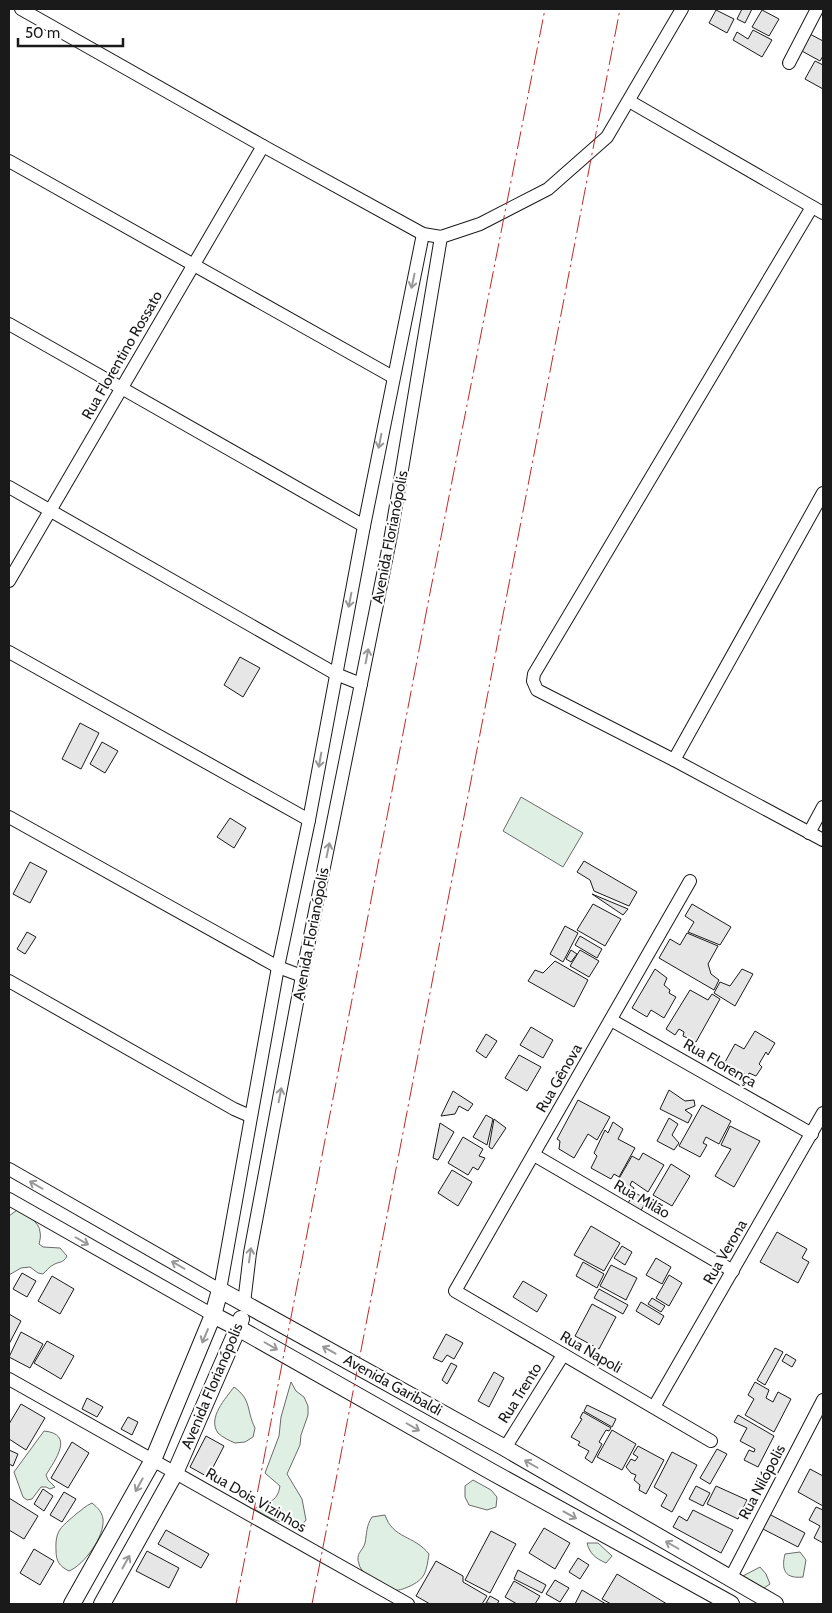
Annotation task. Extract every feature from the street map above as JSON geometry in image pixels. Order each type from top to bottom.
[{"type":"street","points":[[21,9],[423,234],[442,237],[480,224],[548,189],[607,137],[682,9]]},
{"type":"street","points":[[789,63],[817,9]]},
{"type":"street","points":[[628,101],[823,213]]},
{"type":"street","name":"Rua Florentino Rossato","points":[[9,581],[263,146]]},
{"type":"street","points":[[9,161],[392,377]]},
{"type":"street","points":[[812,206],[534,674],[532,681],[537,690],[674,760],[823,840]]},
{"type":"street","name":"Avenida Florianópolis","points":[[220,1290],[278,967],[310,820],[392,377],[423,234]]},
{"type":"street","name":"Avenida Florianópolis","points":[[102,1604],[176,1473],[238,1328],[244,1304],[250,1253],[302,976],[392,525],[442,237]]},
{"type":"street","points":[[9,324],[364,526]]},
{"type":"street","points":[[9,487],[336,674],[361,684]]},
{"type":"street","points":[[674,760],[823,493]]},
{"type":"street","points":[[9,652],[310,820]]},
{"type":"street","points":[[809,833],[823,807]]},
{"type":"street","points":[[9,816],[278,967],[302,976]]},
{"type":"street","name":"Rua Gênova","points":[[455,1291],[690,881]]},
{"type":"street","points":[[9,981],[234,1109],[250,1116]]},
{"type":"street","name":"Rua Florença","points":[[611,1020],[812,1134]]},
{"type":"street","name":"Rua Verona","points":[[654,1407],[823,1113]]},
{"type":"street","name":"Rua Milão","points":[[534,1155],[733,1271]]},
{"type":"street","name":"Avenida Garibaldi","points":[[9,1169],[244,1304],[505,1448],[775,1604]]},
{"type":"street","name":"Avenida Garibaldi","points":[[9,1199],[492,1472],[726,1601]]},
{"type":"street","points":[[72,1604],[153,1460],[213,1315],[220,1290]]},
{"type":"street","name":"Rua Napoli","points":[[455,1291],[711,1441]]},
{"type":"street","name":"Rua Trento","points":[[505,1448],[563,1355]]},
{"type":"street","name":"Rua Dois Vizinhos","points":[[10,1384],[153,1460],[408,1604]]},
{"type":"street","name":"Rua Nilópolis","points":[[730,1579],[823,1400]]},
{"type":"street","points":[[492,1472],[505,1448]]},
{"type":"street","points":[[688,1581],[699,1561]]},
{"type":"street","points":[[726,1601],[730,1579]]},
{"type":"green space","points":[[521,797],[583,833],[563,867],[503,831]]},
{"type":"green space","points":[[17,1210],[38,1225],[39,1244],[43,1247],[60,1248],[67,1256],[43,1274],[30,1267],[21,1268],[9,1275],[9,1216]]},
{"type":"green space","points":[[291,1382],[296,1391],[304,1397],[308,1406],[308,1415],[301,1435],[300,1445],[287,1474],[302,1499],[306,1520],[300,1527],[272,1519],[254,1509],[274,1499],[279,1492],[280,1486],[265,1473],[279,1436],[281,1417]]},
{"type":"green space","points":[[234,1387],[244,1396],[255,1428],[253,1437],[245,1442],[235,1443],[228,1440],[218,1433],[215,1427],[216,1415]]},
{"type":"green space","points":[[44,1431],[53,1433],[59,1437],[61,1442],[60,1449],[46,1475],[55,1487],[50,1489],[41,1487],[32,1499],[27,1500],[23,1497],[14,1472]]},
{"type":"green space","points":[[473,1480],[491,1490],[497,1497],[496,1507],[487,1510],[469,1505],[465,1497],[465,1486]]},
{"type":"green space","points":[[92,1503],[99,1510],[103,1519],[101,1533],[87,1556],[75,1568],[69,1571],[60,1565],[57,1557],[56,1543],[58,1533],[76,1514]]},
{"type":"green space","points":[[385,1515],[393,1529],[417,1543],[429,1554],[426,1570],[422,1578],[414,1584],[399,1590],[391,1589],[368,1575],[361,1569],[358,1560],[365,1543],[370,1520],[372,1517]]},
{"type":"green space","points":[[587,1543],[598,1543],[612,1556],[606,1563],[602,1561],[591,1553]]},
{"type":"green space","points":[[800,1552],[806,1560],[803,1577],[788,1575],[784,1569],[785,1554]]},
{"type":"green space","points":[[760,1567],[766,1574],[770,1584],[761,1590],[743,1585],[743,1576]]},
{"type":"building","points":[[742,9],[752,9],[745,23],[737,19]]},
{"type":"building","points":[[716,10],[734,19],[727,33],[709,23]]},
{"type":"building","points":[[762,10],[779,19],[769,36],[752,27]]},
{"type":"building","points":[[753,30],[772,40],[762,57],[733,40],[737,32],[748,39]]},
{"type":"building","points":[[808,33],[823,41],[823,56],[820,61],[800,50]]},
{"type":"building","points":[[815,61],[823,65],[823,89],[805,79]]},
{"type":"building","points":[[240,657],[260,668],[243,697],[224,685]]},
{"type":"building","points":[[80,723],[99,733],[81,769],[62,759]]},
{"type":"building","points":[[102,742],[118,751],[105,773],[90,764]]},
{"type":"building","points":[[230,818],[246,828],[234,848],[217,837]]},
{"type":"building","points":[[584,861],[637,892],[629,906],[594,891],[590,880],[577,872]]},
{"type":"building","points":[[30,862],[47,871],[30,903],[13,894]]},
{"type":"building","points":[[592,894],[628,909],[623,915]]},
{"type":"building","points":[[593,904],[621,919],[605,946],[577,930]]},
{"type":"building","points":[[692,904],[731,927],[720,945],[688,932],[694,922],[685,916]]},
{"type":"building","points":[[565,926],[578,933],[563,962],[550,954]]},
{"type":"building","points":[[27,932],[36,937],[25,954],[17,949]]},
{"type":"building","points":[[687,933],[718,946],[708,964],[711,974],[719,980],[714,990],[659,958],[670,939],[680,945]]},
{"type":"building","points":[[580,936],[602,949],[597,958],[575,945]]},
{"type":"building","points":[[571,950],[577,954],[571,962],[566,959]]},
{"type":"building","points":[[580,950],[599,961],[589,977],[570,966]]},
{"type":"building","points":[[555,961],[588,980],[574,1007],[528,981],[535,970],[543,973]]},
{"type":"building","points":[[655,969],[667,978],[664,985],[670,990],[669,993],[676,997],[664,1018],[651,1010],[647,1017],[632,1008]]},
{"type":"building","points":[[742,969],[753,974],[735,1006],[714,993],[720,982],[730,986]]},
{"type":"building","points":[[690,990],[708,1000],[712,994],[720,999],[696,1042],[683,1036],[684,1032],[679,1029],[675,1035],[666,1029]]},
{"type":"building","points":[[531,1027],[553,1040],[543,1058],[520,1045]]},
{"type":"building","points":[[755,1031],[775,1043],[768,1055],[766,1052],[759,1064],[762,1067],[756,1076],[749,1073],[748,1076],[725,1062],[735,1044],[744,1049]]},
{"type":"building","points":[[486,1034],[497,1041],[486,1058],[476,1051]]},
{"type":"building","points":[[519,1055],[541,1067],[527,1091],[505,1078]]},
{"type":"building","points":[[669,1090],[685,1101],[694,1100],[695,1106],[685,1110],[692,1115],[688,1123],[660,1109]]},
{"type":"building","points":[[453,1091],[473,1104],[468,1111],[459,1106],[455,1114],[441,1116]]},
{"type":"building","points":[[578,1100],[610,1117],[597,1140],[588,1134],[574,1158],[559,1149],[560,1141],[557,1139]]},
{"type":"building","points":[[702,1105],[731,1121],[719,1144],[706,1137],[703,1143],[707,1145],[700,1157],[679,1146]]},
{"type":"building","points":[[486,1115],[493,1119],[487,1145],[473,1137]]},
{"type":"building","points":[[669,1118],[678,1124],[672,1135],[679,1143],[674,1150],[657,1141]]},
{"type":"building","points":[[494,1119],[506,1128],[492,1149],[489,1147]]},
{"type":"building","points":[[613,1122],[623,1129],[618,1139],[635,1148],[619,1177],[614,1174],[611,1179],[591,1168],[597,1156],[594,1153],[605,1130],[608,1133]]},
{"type":"building","points":[[440,1123],[454,1132],[438,1160],[433,1158]]},
{"type":"building","points":[[730,1126],[760,1141],[734,1187],[715,1176],[731,1149],[721,1145]]},
{"type":"building","points":[[463,1137],[483,1149],[479,1156],[485,1158],[478,1170],[473,1167],[468,1175],[448,1163]]},
{"type":"building","points":[[643,1153],[664,1165],[648,1192],[632,1181],[630,1185],[634,1188],[633,1191],[617,1182],[632,1156],[639,1160]]},
{"type":"building","points":[[671,1164],[690,1176],[672,1206],[653,1195]]},
{"type":"building","points":[[452,1170],[472,1182],[458,1206],[438,1193]]},
{"type":"building","points":[[634,1192],[647,1200],[639,1214],[626,1207]]},
{"type":"building","points":[[591,1226],[620,1243],[604,1271],[574,1255]]},
{"type":"building","points":[[777,1232],[807,1249],[802,1258],[809,1262],[798,1283],[760,1262]]},
{"type":"building","points":[[622,1246],[632,1252],[625,1265],[614,1258]]},
{"type":"building","points":[[656,1258],[671,1267],[662,1284],[646,1275]]},
{"type":"building","points":[[583,1262],[604,1274],[597,1288],[576,1276]]},
{"type":"building","points":[[611,1265],[637,1278],[626,1300],[600,1286]]},
{"type":"building","points":[[22,1273],[36,1281],[27,1297],[13,1289]]},
{"type":"building","points":[[669,1275],[682,1283],[669,1306],[656,1298]]},
{"type":"building","points":[[52,1276],[74,1289],[60,1314],[38,1301]]},
{"type":"building","points":[[523,1281],[547,1295],[537,1312],[513,1297]]},
{"type":"building","points":[[599,1289],[628,1305],[623,1314],[594,1298]]},
{"type":"building","points":[[652,1298],[665,1306],[661,1312],[648,1304]]},
{"type":"building","points":[[641,1302],[664,1316],[659,1325],[636,1311]]},
{"type":"building","points":[[592,1304],[616,1317],[599,1349],[575,1336]]},
{"type":"building","points":[[9,1314],[21,1321],[9,1344]]},
{"type":"building","points":[[21,1332],[43,1344],[30,1368],[9,1357]]},
{"type":"building","points":[[446,1334],[463,1343],[454,1359],[447,1355],[442,1362],[433,1358]]},
{"type":"building","points":[[47,1341],[74,1356],[61,1379],[34,1363]]},
{"type":"building","points":[[775,1348],[783,1352],[765,1385],[757,1380]]},
{"type":"building","points":[[786,1354],[796,1360],[792,1367],[782,1361]]},
{"type":"building","points":[[451,1363],[457,1366],[447,1384],[442,1380]]},
{"type":"building","points":[[494,1372],[504,1378],[489,1407],[478,1401]]},
{"type":"building","points":[[755,1382],[769,1390],[766,1398],[773,1402],[778,1392],[791,1399],[774,1432],[745,1415],[754,1399],[748,1395]]},
{"type":"building","points":[[87,1398],[103,1407],[97,1417],[82,1409]]},
{"type":"building","points":[[21,1404],[45,1418],[26,1450],[9,1439],[9,1424]]},
{"type":"building","points":[[587,1405],[616,1419],[612,1427],[584,1411]]},
{"type":"building","points":[[583,1412],[611,1428],[609,1431],[606,1430],[599,1442],[602,1444],[592,1463],[585,1458],[589,1451],[578,1445],[580,1442],[571,1437],[582,1419],[580,1418]]},
{"type":"building","points":[[738,1415],[774,1436],[758,1467],[744,1460],[749,1450],[754,1452],[755,1449],[740,1441],[747,1428],[734,1422]]},
{"type":"building","points":[[128,1417],[138,1422],[132,1435],[121,1429]]},
{"type":"building","points":[[612,1430],[636,1444],[622,1470],[597,1457]]},
{"type":"building","points":[[206,1436],[224,1446],[208,1477],[190,1467]]},
{"type":"building","points":[[72,1442],[89,1453],[68,1488],[51,1478]]},
{"type":"building","points":[[638,1446],[664,1460],[646,1494],[639,1490],[640,1485],[634,1480],[636,1475],[631,1473],[626,1467],[631,1459],[635,1461],[638,1457],[633,1454]]},
{"type":"building","points":[[717,1449],[727,1454],[710,1484],[700,1478]]},
{"type":"building","points":[[9,1450],[18,1454],[13,1466],[9,1464]]},
{"type":"building","points":[[672,1452],[697,1465],[672,1512],[661,1506],[667,1495],[654,1487]]},
{"type":"building","points":[[810,1469],[823,1476],[823,1506],[798,1492]]},
{"type":"building","points":[[696,1486],[710,1493],[703,1506],[689,1499]]},
{"type":"building","points":[[716,1486],[747,1500],[738,1519],[707,1504]]},
{"type":"building","points":[[43,1489],[53,1496],[44,1511],[34,1504]]},
{"type":"building","points":[[64,1492],[76,1499],[62,1522],[50,1515]]},
{"type":"building","points":[[9,1498],[38,1516],[24,1539],[9,1530]]},
{"type":"building","points":[[816,1507],[823,1510],[823,1543],[814,1538],[820,1526],[809,1520]]},
{"type":"building","points":[[693,1510],[733,1530],[721,1553],[673,1527],[679,1516],[687,1521]]},
{"type":"building","points":[[769,1514],[805,1533],[798,1547],[761,1528]]},
{"type":"building","points":[[544,1528],[570,1543],[555,1569],[529,1553]]},
{"type":"building","points":[[166,1530],[209,1554],[201,1568],[158,1544]]},
{"type":"building","points":[[491,1531],[516,1544],[490,1593],[465,1580]]},
{"type":"building","points":[[34,1549],[54,1561],[40,1585],[20,1573]]},
{"type":"building","points":[[147,1551],[179,1568],[169,1588],[136,1571]]},
{"type":"building","points":[[578,1558],[589,1565],[580,1579],[569,1572]]},
{"type":"building","points":[[436,1561],[463,1576],[463,1582],[487,1596],[482,1604],[430,1604],[416,1596]]},
{"type":"building","points":[[518,1570],[546,1585],[542,1593],[514,1579]]},
{"type":"building","points":[[617,1574],[667,1604],[611,1604],[602,1599]]},
{"type":"building","points":[[555,1580],[569,1588],[560,1602],[546,1594]]},
{"type":"building","points":[[514,1581],[540,1596],[535,1604],[517,1604],[505,1597]]},
{"type":"building","points":[[582,1590],[606,1604],[575,1604]]},
{"type":"building","points":[[490,1596],[499,1601],[497,1604],[486,1603]]},
{"type":"power","points":[[236,1604],[429,598],[545,9]]},
{"type":"power","points":[[312,1604],[620,9]]}]
